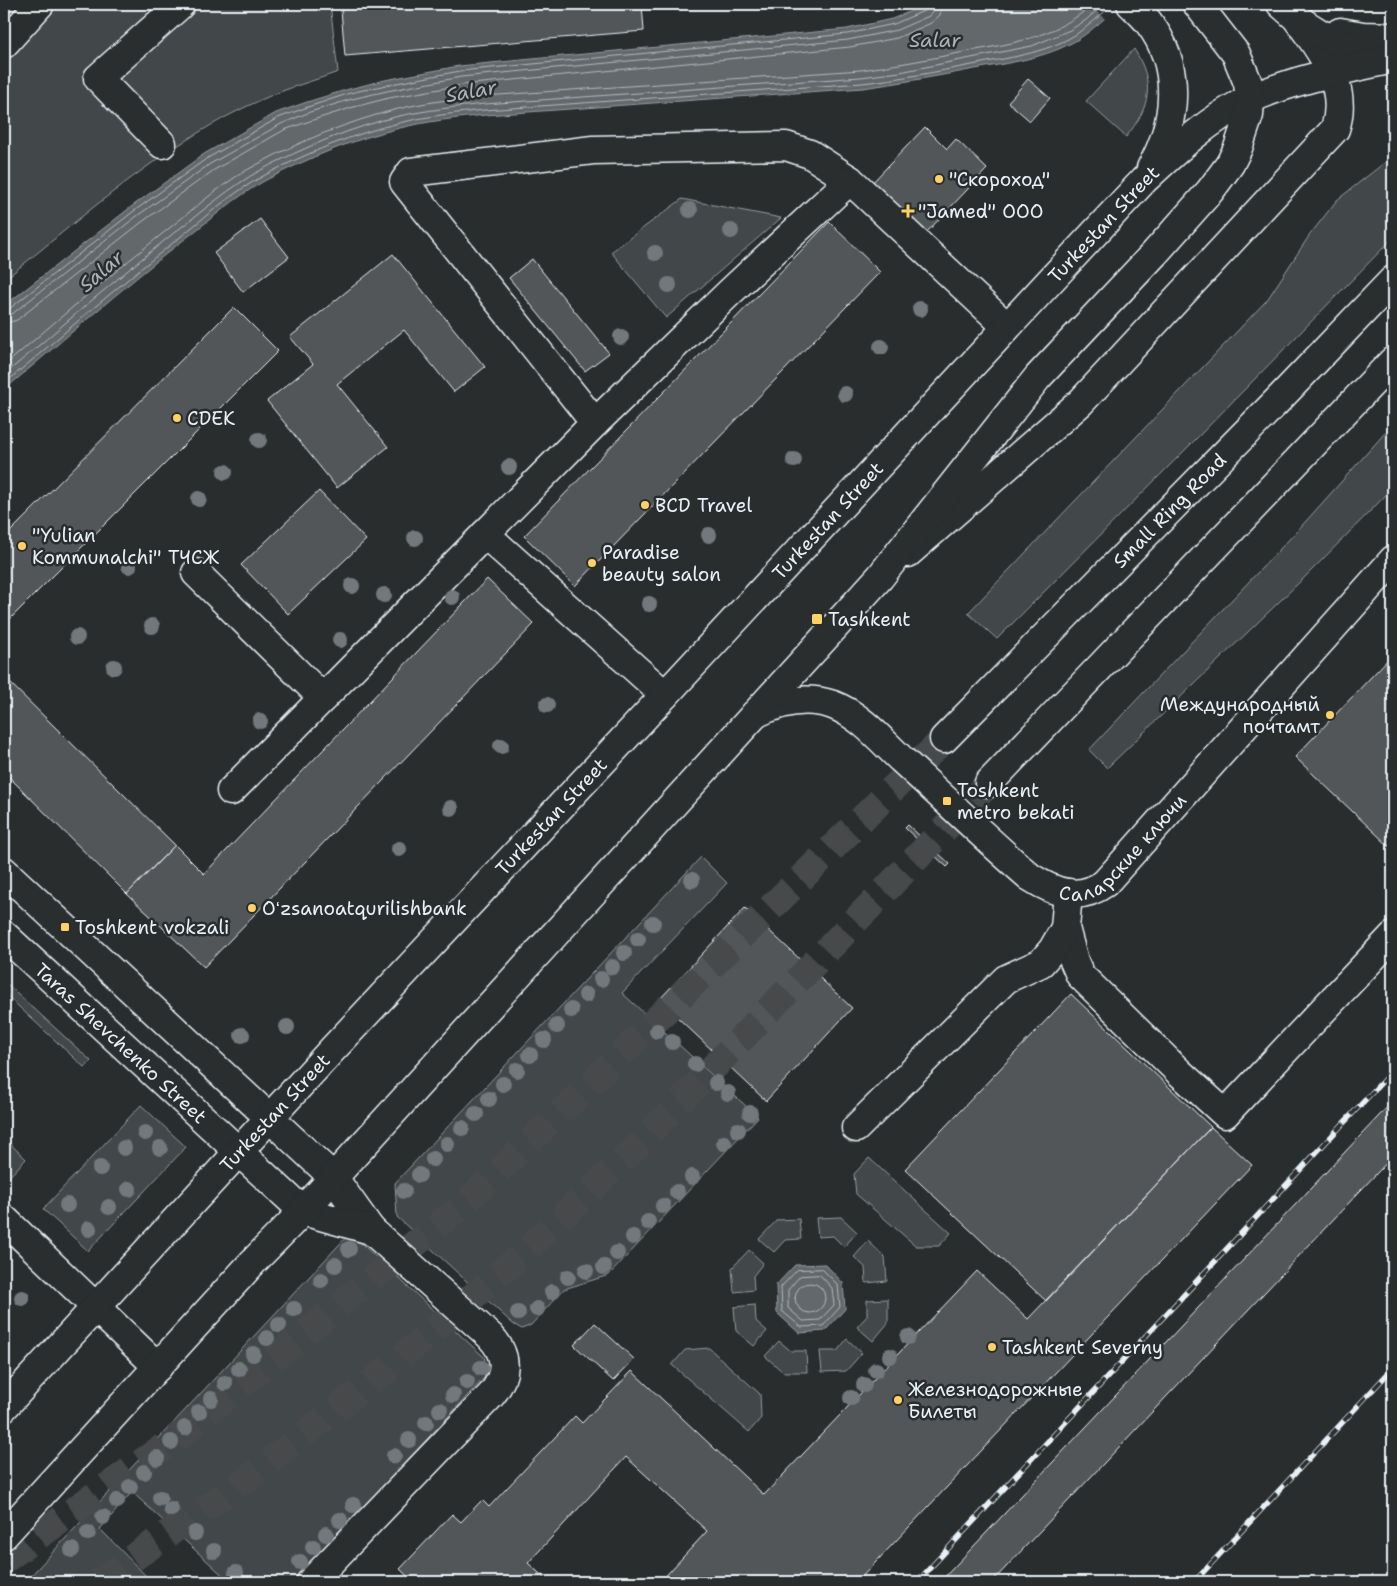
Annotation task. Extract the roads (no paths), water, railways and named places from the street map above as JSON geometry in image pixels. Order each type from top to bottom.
[{"type":"main road","points":[[4,44],[40,4]]},
{"type":"main road","points":[[162,144],[98,78],[183,4]]},
{"type":"main road","points":[[4,1535],[303,1211],[880,577],[1038,377],[1210,192],[1230,164],[1238,148],[1244,132],[1250,99],[1248,83],[1236,54],[1196,4]]},
{"type":"main road","points":[[1138,11],[1161,41],[1169,61],[1173,99],[1164,140],[1144,180]]},
{"type":"main road","points":[[880,577],[1081,402],[1335,129],[1339,111],[1333,73],[1325,57],[1289,12]]},
{"type":"main road","points":[[1289,12],[1329,30],[1362,36],[1393,37]]},
{"type":"main road","points":[[1289,12],[1324,37],[1339,43],[1370,50],[1393,52]]},
{"type":"main road","name":"Turkestan Street","points":[[4,1407],[269,1118],[1144,180],[1194,136],[1250,99],[1292,84],[1393,59]]},
{"type":"main road","points":[[595,423],[404,182],[410,172],[593,150],[786,146],[810,154],[850,180],[1007,327]]},
{"type":"main road","points":[[231,791],[595,423],[729,293],[850,180]]},
{"type":"main road","name":"Small Ring Road","points":[[944,739],[1278,400],[1393,280]]},
{"type":"main road","points":[[989,783],[1393,361]]},
{"type":"main road","points":[[485,534],[665,695]]},
{"type":"main road","name":"Саларские ключи","points":[[754,715],[776,705],[804,701],[832,705],[846,711],[1030,877],[1049,888],[1068,893],[1087,893],[1105,884],[1393,560]]},
{"type":"main road","points":[[196,574],[323,698]]},
{"type":"main road","points":[[4,871],[333,1177],[371,1230],[490,1336],[501,1349],[504,1371],[492,1394],[311,1582]]},
{"type":"main road","points":[[856,1128],[1006,979],[1041,963],[1054,949],[1064,928],[1068,893]]},
{"type":"main road","points":[[1064,928],[1080,975],[1179,1072],[1225,1114],[1393,936]]},
{"type":"main road","name":"Taras Shevchenko Street","points":[[4,935],[303,1211]]},
{"type":"main road","points":[[303,1211],[371,1230]]},
{"type":"main road","points":[[4,1220],[158,1367]]},
{"type":"water","name":"Salar","points":[[928,4],[1121,4],[1083,36],[1053,51],[1014,62],[933,77],[863,88],[464,117],[383,132],[348,143],[266,180],[233,202],[136,278],[4,390],[4,306],[131,207],[204,154],[276,113],[349,89],[459,66],[847,29],[892,19]]},
{"type":"water","points":[[825,1264],[843,1283],[845,1309],[825,1331],[799,1333],[777,1313],[776,1285],[795,1265]]},
{"type":"tunnel","points":[[4,1560],[179,1436],[465,1203],[585,1089],[944,739]]},
{"type":"tunnel","points":[[98,1582],[247,1479],[389,1368],[525,1252],[644,1139],[989,783]]},
{"type":"railway","points":[[917,1582],[1393,1070]]},
{"type":"railway","points":[[1194,1582],[1393,1368]]},
{"type":"place","name":"\"Скороход\"","points":[[939,179]]},
{"type":"place","name":"\"Jamed\" OOO","points":[[908,211]]},
{"type":"place","name":"CDEK","points":[[177,418]]},
{"type":"place","name":"BCD Travel","points":[[645,505]]},
{"type":"place","name":"\"Yulian Kommunalchi\" ТЧСЖ","points":[[22,546]]},
{"type":"place","name":"Paradise beauty salon","points":[[592,563]]},
{"type":"place","name":"Tashkent","points":[[817,619]]},
{"type":"place","name":"Международный почтамт","points":[[1330,715]]},
{"type":"place","name":"Toshkent metro bekati","points":[[947,801]]},
{"type":"place","name":"Oʻzsanoatqurilishbank","points":[[252,908]]},
{"type":"place","name":"Toshkent vokzali","points":[[65,927]]},
{"type":"place","name":"Tashkent Severny","points":[[992,1347]]},
{"type":"place","name":"Железнодорожные Билеты","points":[[898,1400]]}]
